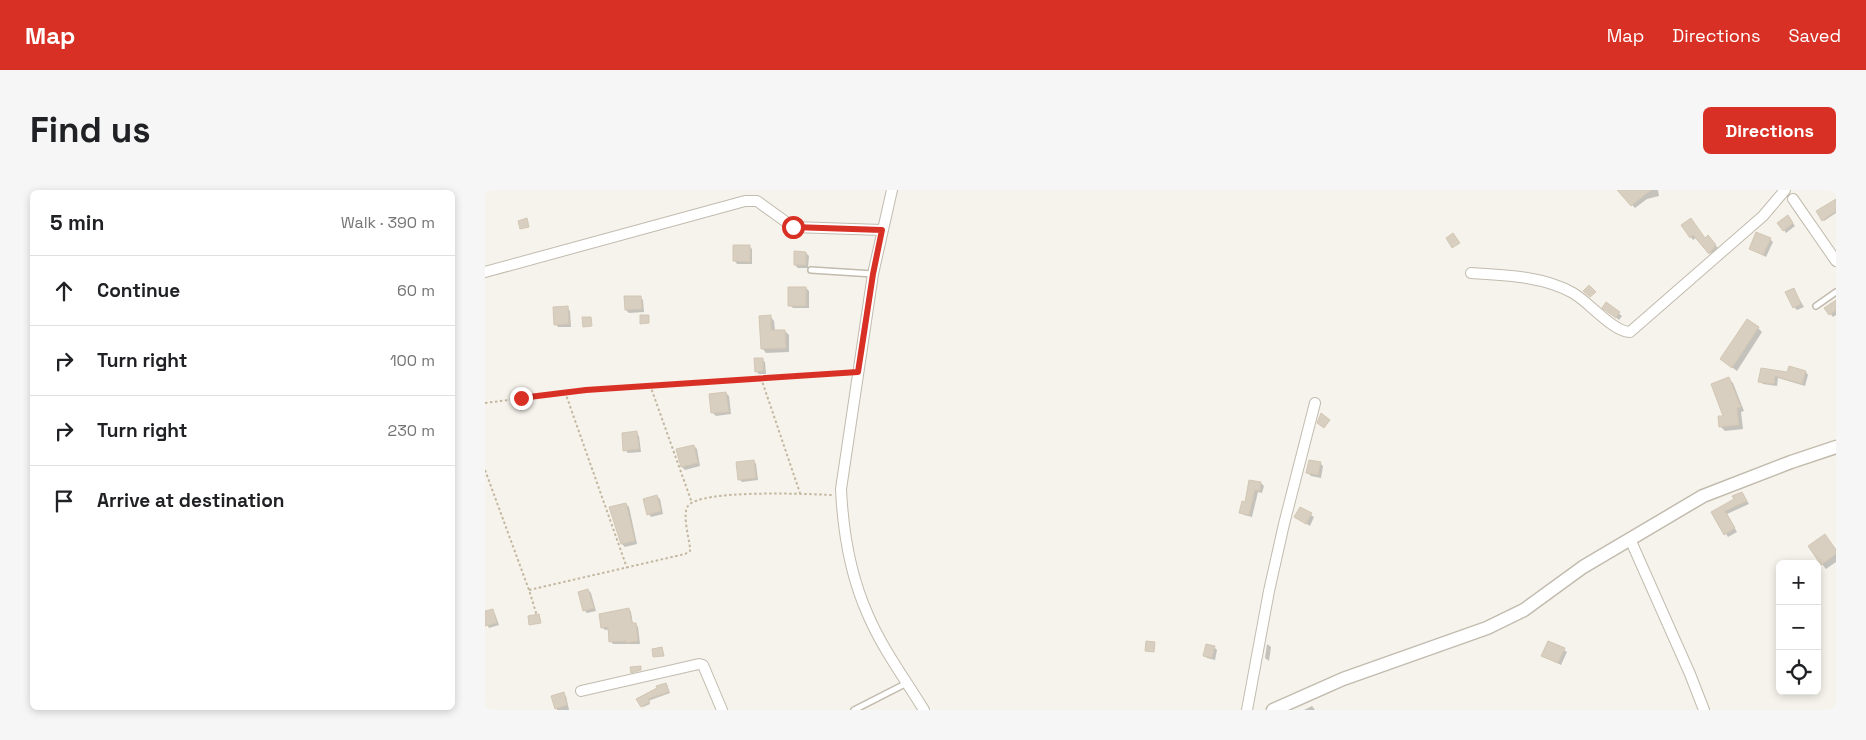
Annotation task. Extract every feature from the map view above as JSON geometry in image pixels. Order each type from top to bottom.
[{"type":"street","points":[[892,190],[873,274],[841,495],[848,554],[868,615],[924,710]]},
{"type":"street","points":[[1471,272],[1529,279],[1564,288],[1586,302],[1621,331],[1630,332],[1763,216],[1785,190]]},
{"type":"street","points":[[1793,199],[1836,261]]},
{"type":"street","points":[[485,272],[745,200],[757,200],[793,227],[882,230]]},
{"type":"street","points":[[1247,710],[1269,591],[1315,403]]},
{"type":"street","points":[[1273,710],[1343,679],[1487,628],[1525,610],[1583,567],[1703,496],[1747,478],[1836,447]]},
{"type":"street","points":[[1630,539],[1704,710]]},
{"type":"street","points":[[581,691],[699,664],[703,665],[722,710]]},
{"type":"lane","points":[[811,270],[873,274]]},
{"type":"lane","points":[[1816,306],[1836,292]]},
{"type":"lane","points":[[854,710],[907,683]]},
{"type":"path","points":[[485,404],[565,392],[858,372]]},
{"type":"path","points":[[761,378],[800,494]]},
{"type":"path","points":[[650,385],[692,503]]},
{"type":"path","points":[[565,392],[627,568]]},
{"type":"path","points":[[485,470],[537,616]]},
{"type":"path","points":[[529,590],[685,554],[690,551],[685,513],[692,503],[730,496],[841,495]]},
{"type":"building","points":[[1617,190],[1651,190],[1631,206]]},
{"type":"building","points":[[1836,199],[1836,211],[1822,221],[1816,211]]},
{"type":"building","points":[[1788,215],[1793,223],[1783,231],[1777,223]]},
{"type":"building","points":[[527,218],[529,227],[520,229],[518,221]]},
{"type":"building","points":[[1691,218],[1705,238],[1708,235],[1716,245],[1709,254],[1693,235],[1690,238],[1681,225]]},
{"type":"building","points":[[1756,232],[1771,238],[1763,255],[1749,249]]},
{"type":"building","points":[[1453,233],[1460,243],[1452,248],[1446,238]]},
{"type":"building","points":[[733,245],[750,245],[750,262],[733,261]]},
{"type":"building","points":[[794,251],[806,252],[806,265],[794,265]]},
{"type":"building","points":[[1589,285],[1596,292],[1590,297],[1583,291]]},
{"type":"building","points":[[788,287],[806,287],[806,306],[788,306]]},
{"type":"building","points":[[1794,288],[1801,304],[1793,308],[1785,292]]},
{"type":"building","points":[[624,296],[641,296],[642,309],[625,310]]},
{"type":"building","points":[[1836,300],[1836,310],[1829,315],[1824,308]]},
{"type":"building","points":[[1606,302],[1620,312],[1616,318],[1602,308]]},
{"type":"building","points":[[568,306],[569,324],[554,325],[553,307]]},
{"type":"building","points":[[640,315],[649,315],[649,323],[640,324]]},
{"type":"building","points":[[771,315],[771,330],[785,330],[786,348],[761,349],[759,316]]},
{"type":"building","points":[[582,317],[591,317],[592,326],[583,327]]},
{"type":"building","points":[[1747,319],[1759,327],[1732,368],[1720,359]]},
{"type":"building","points":[[754,358],[763,358],[763,371],[755,372]]},
{"type":"building","points":[[1789,366],[1806,371],[1802,384],[1775,376],[1774,384],[1758,382],[1761,368],[1787,372]]},
{"type":"building","points":[[1729,377],[1741,407],[1737,408],[1739,425],[1719,427],[1718,416],[1723,416],[1711,384]]},
{"type":"building","points":[[726,392],[729,412],[711,413],[709,394]]},
{"type":"building","points":[[1321,413],[1330,420],[1324,428],[1317,423]]},
{"type":"building","points":[[637,431],[639,449],[623,451],[622,433]]},
{"type":"building","points":[[694,445],[698,463],[681,467],[676,449]]},
{"type":"building","points":[[754,460],[756,478],[738,480],[736,462]]},
{"type":"building","points":[[1309,460],[1321,462],[1318,475],[1306,473]]},
{"type":"building","points":[[1249,480],[1261,482],[1260,491],[1255,490],[1249,515],[1239,513],[1242,501],[1245,502]]},
{"type":"building","points":[[1742,492],[1747,501],[1725,511],[1735,528],[1724,535],[1711,512],[1734,499],[1732,496]]},
{"type":"building","points":[[657,495],[661,511],[647,515],[643,499]]},
{"type":"building","points":[[626,503],[635,541],[621,544],[609,507]]},
{"type":"building","points":[[1300,507],[1312,513],[1306,524],[1294,517]]},
{"type":"building","points":[[1825,534],[1836,550],[1836,554],[1821,565],[1821,560],[1818,560],[1808,546]]},
{"type":"building","points":[[588,589],[594,608],[583,611],[578,592]]},
{"type":"building","points":[[629,608],[632,623],[636,623],[638,641],[626,643],[626,641],[609,642],[608,627],[601,628],[599,614]]},
{"type":"building","points":[[493,609],[497,623],[485,626],[485,611]]},
{"type":"building","points":[[539,614],[541,623],[529,625],[528,616]]},
{"type":"building","points":[[1146,641],[1155,642],[1154,652],[1145,651]]},
{"type":"building","points":[[1548,641],[1565,648],[1558,663],[1541,656]]},
{"type":"building","points":[[1206,644],[1215,646],[1212,658],[1203,656]]},
{"type":"building","points":[[662,647],[664,656],[653,657],[652,649]]},
{"type":"building","points":[[641,666],[641,670],[631,673],[630,667]]},
{"type":"building","points":[[666,683],[669,692],[648,699],[650,702],[641,707],[636,699],[657,688],[656,686]]},
{"type":"building","points":[[564,692],[567,705],[555,709],[551,696]]},
{"type":"route","points":[[521,398],[586,390],[858,372],[873,274],[882,230],[793,227]]}]
